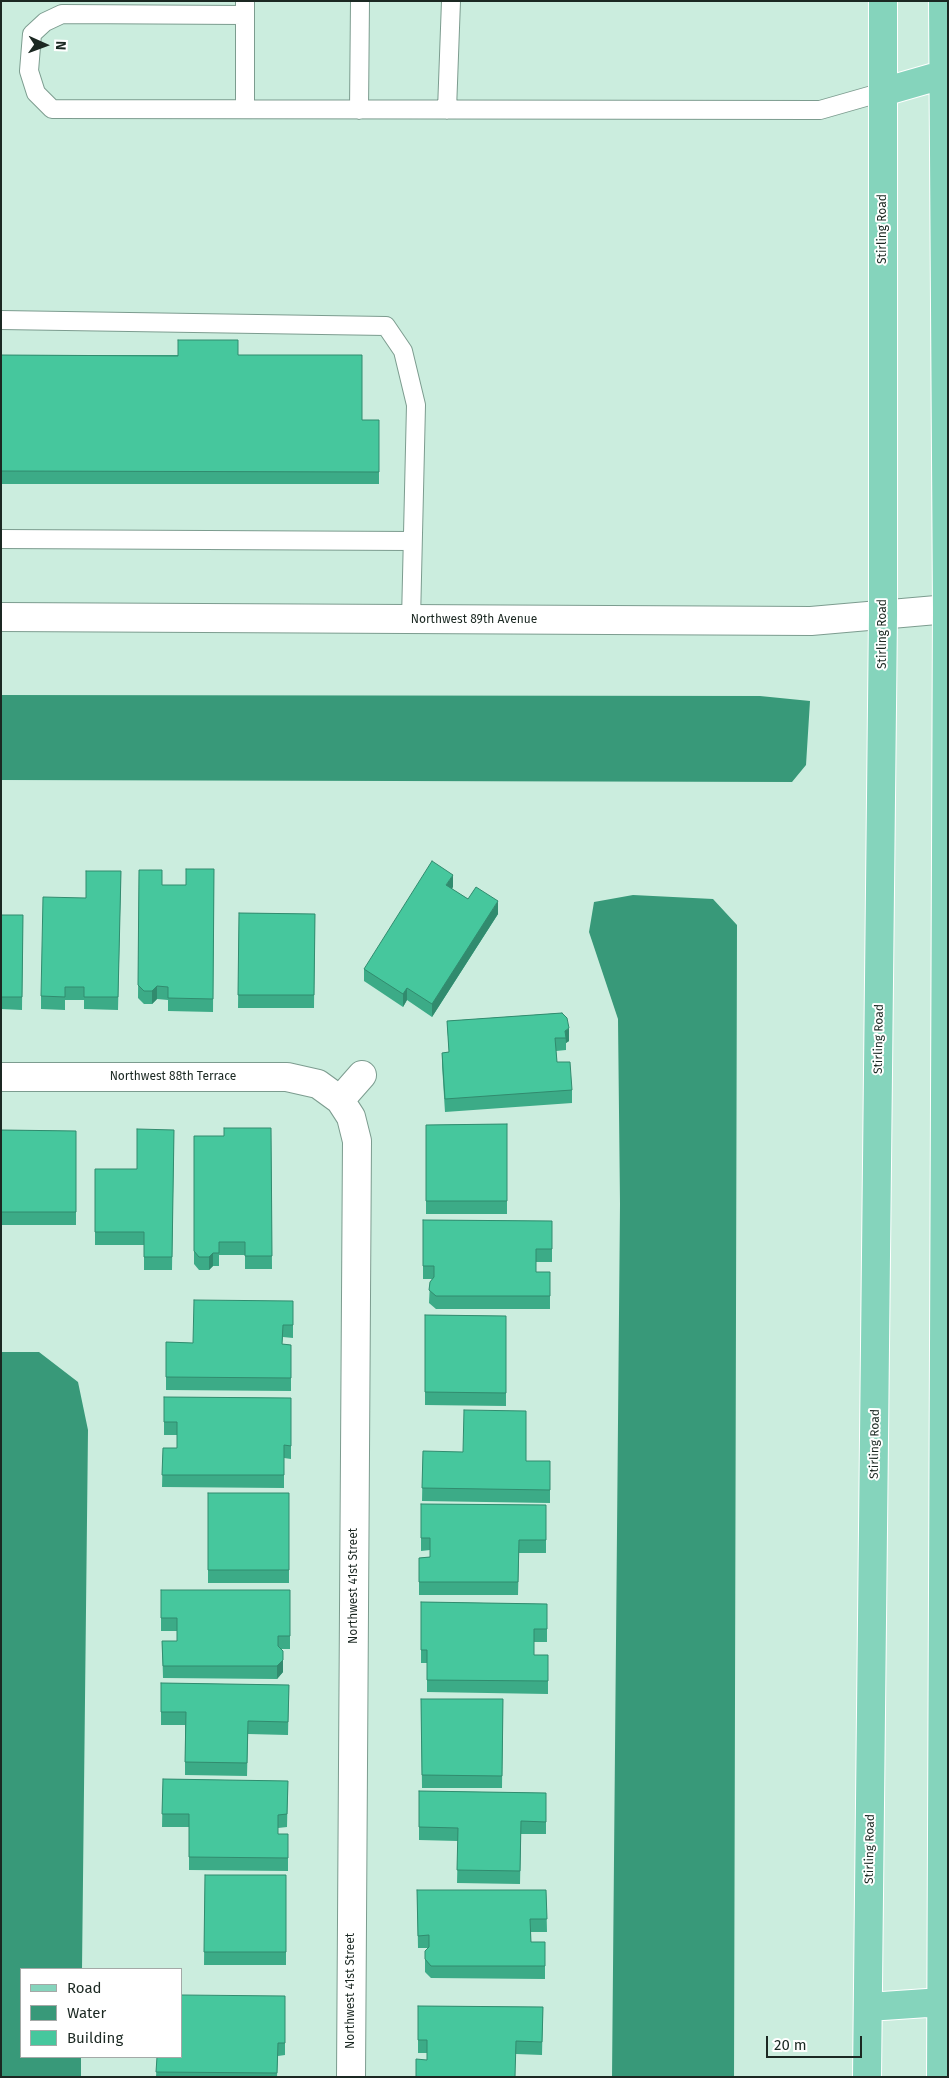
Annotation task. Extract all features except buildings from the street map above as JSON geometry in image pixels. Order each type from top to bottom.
[{"type":"main road","name":"Stirling Road","points":[[867,2077],[883,615],[883,1]]},
{"type":"main road","points":[[941,2077],[946,2002],[947,609],[945,74],[943,1]]},
{"type":"main road","points":[[883,92],[945,74]]},
{"type":"main road","points":[[868,2007],[946,2002]]},
{"type":"street","name":"Northwest 89th Avenue","points":[[1,617],[811,621],[947,609]]},
{"type":"street","points":[[340,1100],[362,1075]]},
{"type":"street","name":"Northwest 88th Terrace","points":[[1,1076],[287,1077],[318,1084],[340,1100]]},
{"type":"street","name":"Northwest 41st Street","points":[[340,1100],[351,1117],[357,1141],[350,2077]]},
{"type":"lane","points":[[359,110],[360,1]]},
{"type":"lane","points":[[448,110],[451,1]]},
{"type":"lane","points":[[245,108],[245,8],[62,14],[45,22],[32,34],[29,71],[36,93],[52,110],[245,108],[359,110],[820,110],[883,92]]},
{"type":"lane","points":[[1,320],[386,326],[403,351],[416,405],[411,541],[411,620]]},
{"type":"lane","points":[[1,539],[411,541]]},
{"type":"water","points":[[1,695],[760,696],[810,701],[806,765],[792,782],[1,780]]},
{"type":"water","points":[[633,895],[713,899],[737,925],[734,2077],[612,2077],[620,1204],[618,1019],[589,932],[594,902]]},
{"type":"water","points":[[1,1352],[39,1352],[78,1382],[88,1430],[82,1968],[20,1968],[20,2058],[81,2058],[81,2077],[1,2077]]}]
